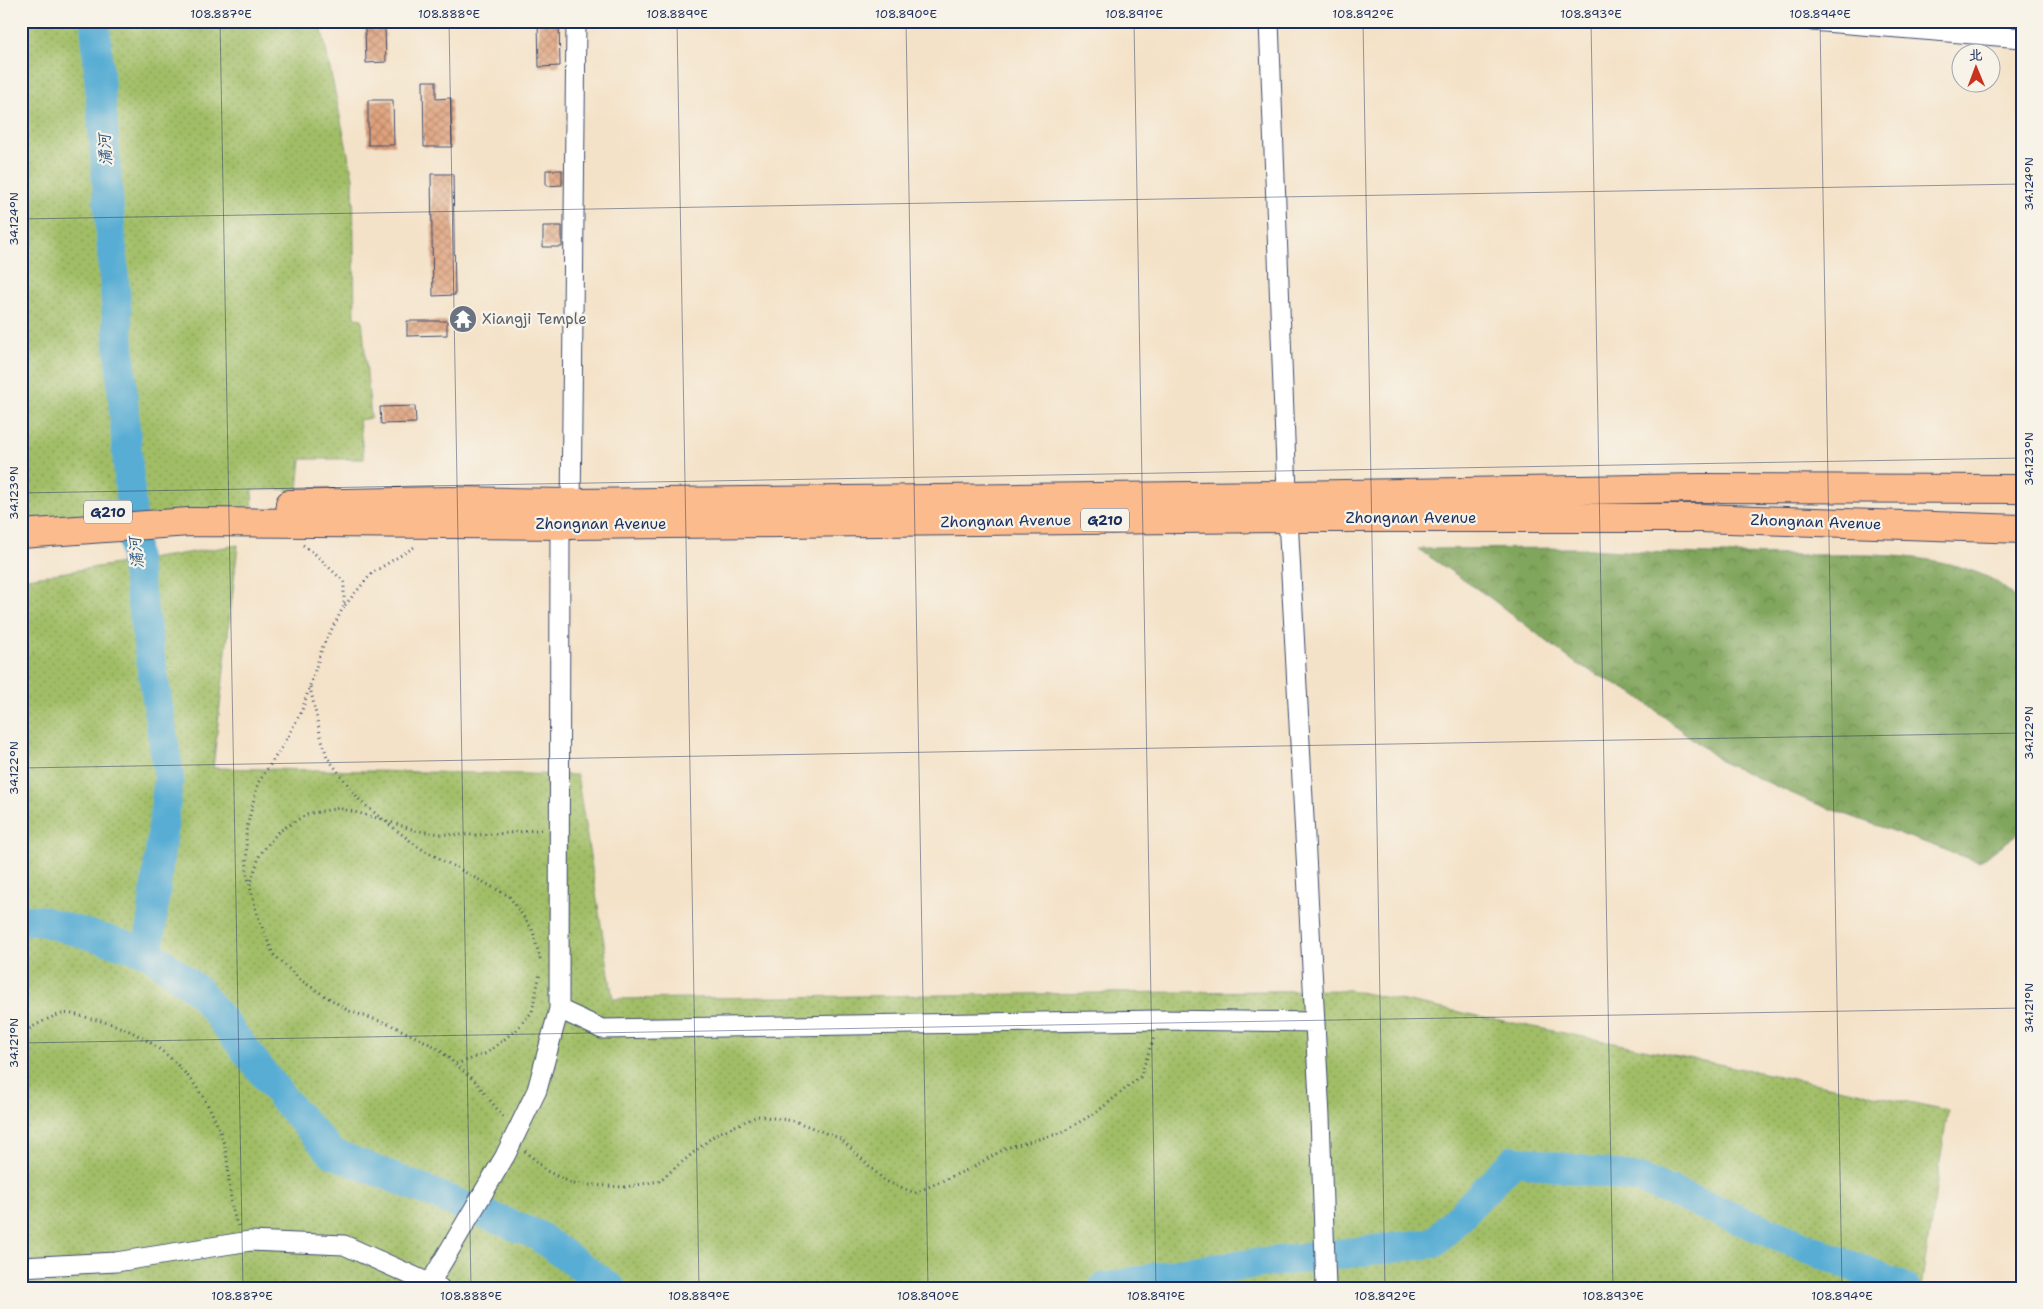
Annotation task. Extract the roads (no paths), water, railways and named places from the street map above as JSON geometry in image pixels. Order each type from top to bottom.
[{"type":"highway","name":"Zhongnan Avenue","points":[[23,528],[192,514],[568,518],[1288,507],[1701,488],[2022,489]]},
{"type":"highway","name":"Zhongnan Avenue","points":[[1288,507],[2022,529]]},
{"type":"street","points":[[21,1267],[116,1262],[245,1242],[344,1245],[435,1286],[442,1263],[515,1136],[537,1090],[559,1009],[560,820],[568,518],[576,21]]},
{"type":"street","points":[[1269,21],[1288,507],[1320,1117],[1326,1288]]},
{"type":"street","points":[[1812,21],[2022,38]]},
{"type":"street","points":[[559,1009],[602,1028],[1158,1020],[1315,1022]]},
{"type":"waterway","name":"潏河","points":[[95,21],[135,560],[169,776],[148,952]]},
{"type":"waterway","points":[[21,920],[38,920],[148,952],[200,992],[285,1101],[332,1153],[537,1235],[611,1288]]},
{"type":"waterway","points":[[1103,1288],[1184,1272],[1434,1243],[1514,1160],[1640,1179],[1905,1288]]},
{"type":"place","name":"Xiangji Temple","points":[[463,319]]}]
